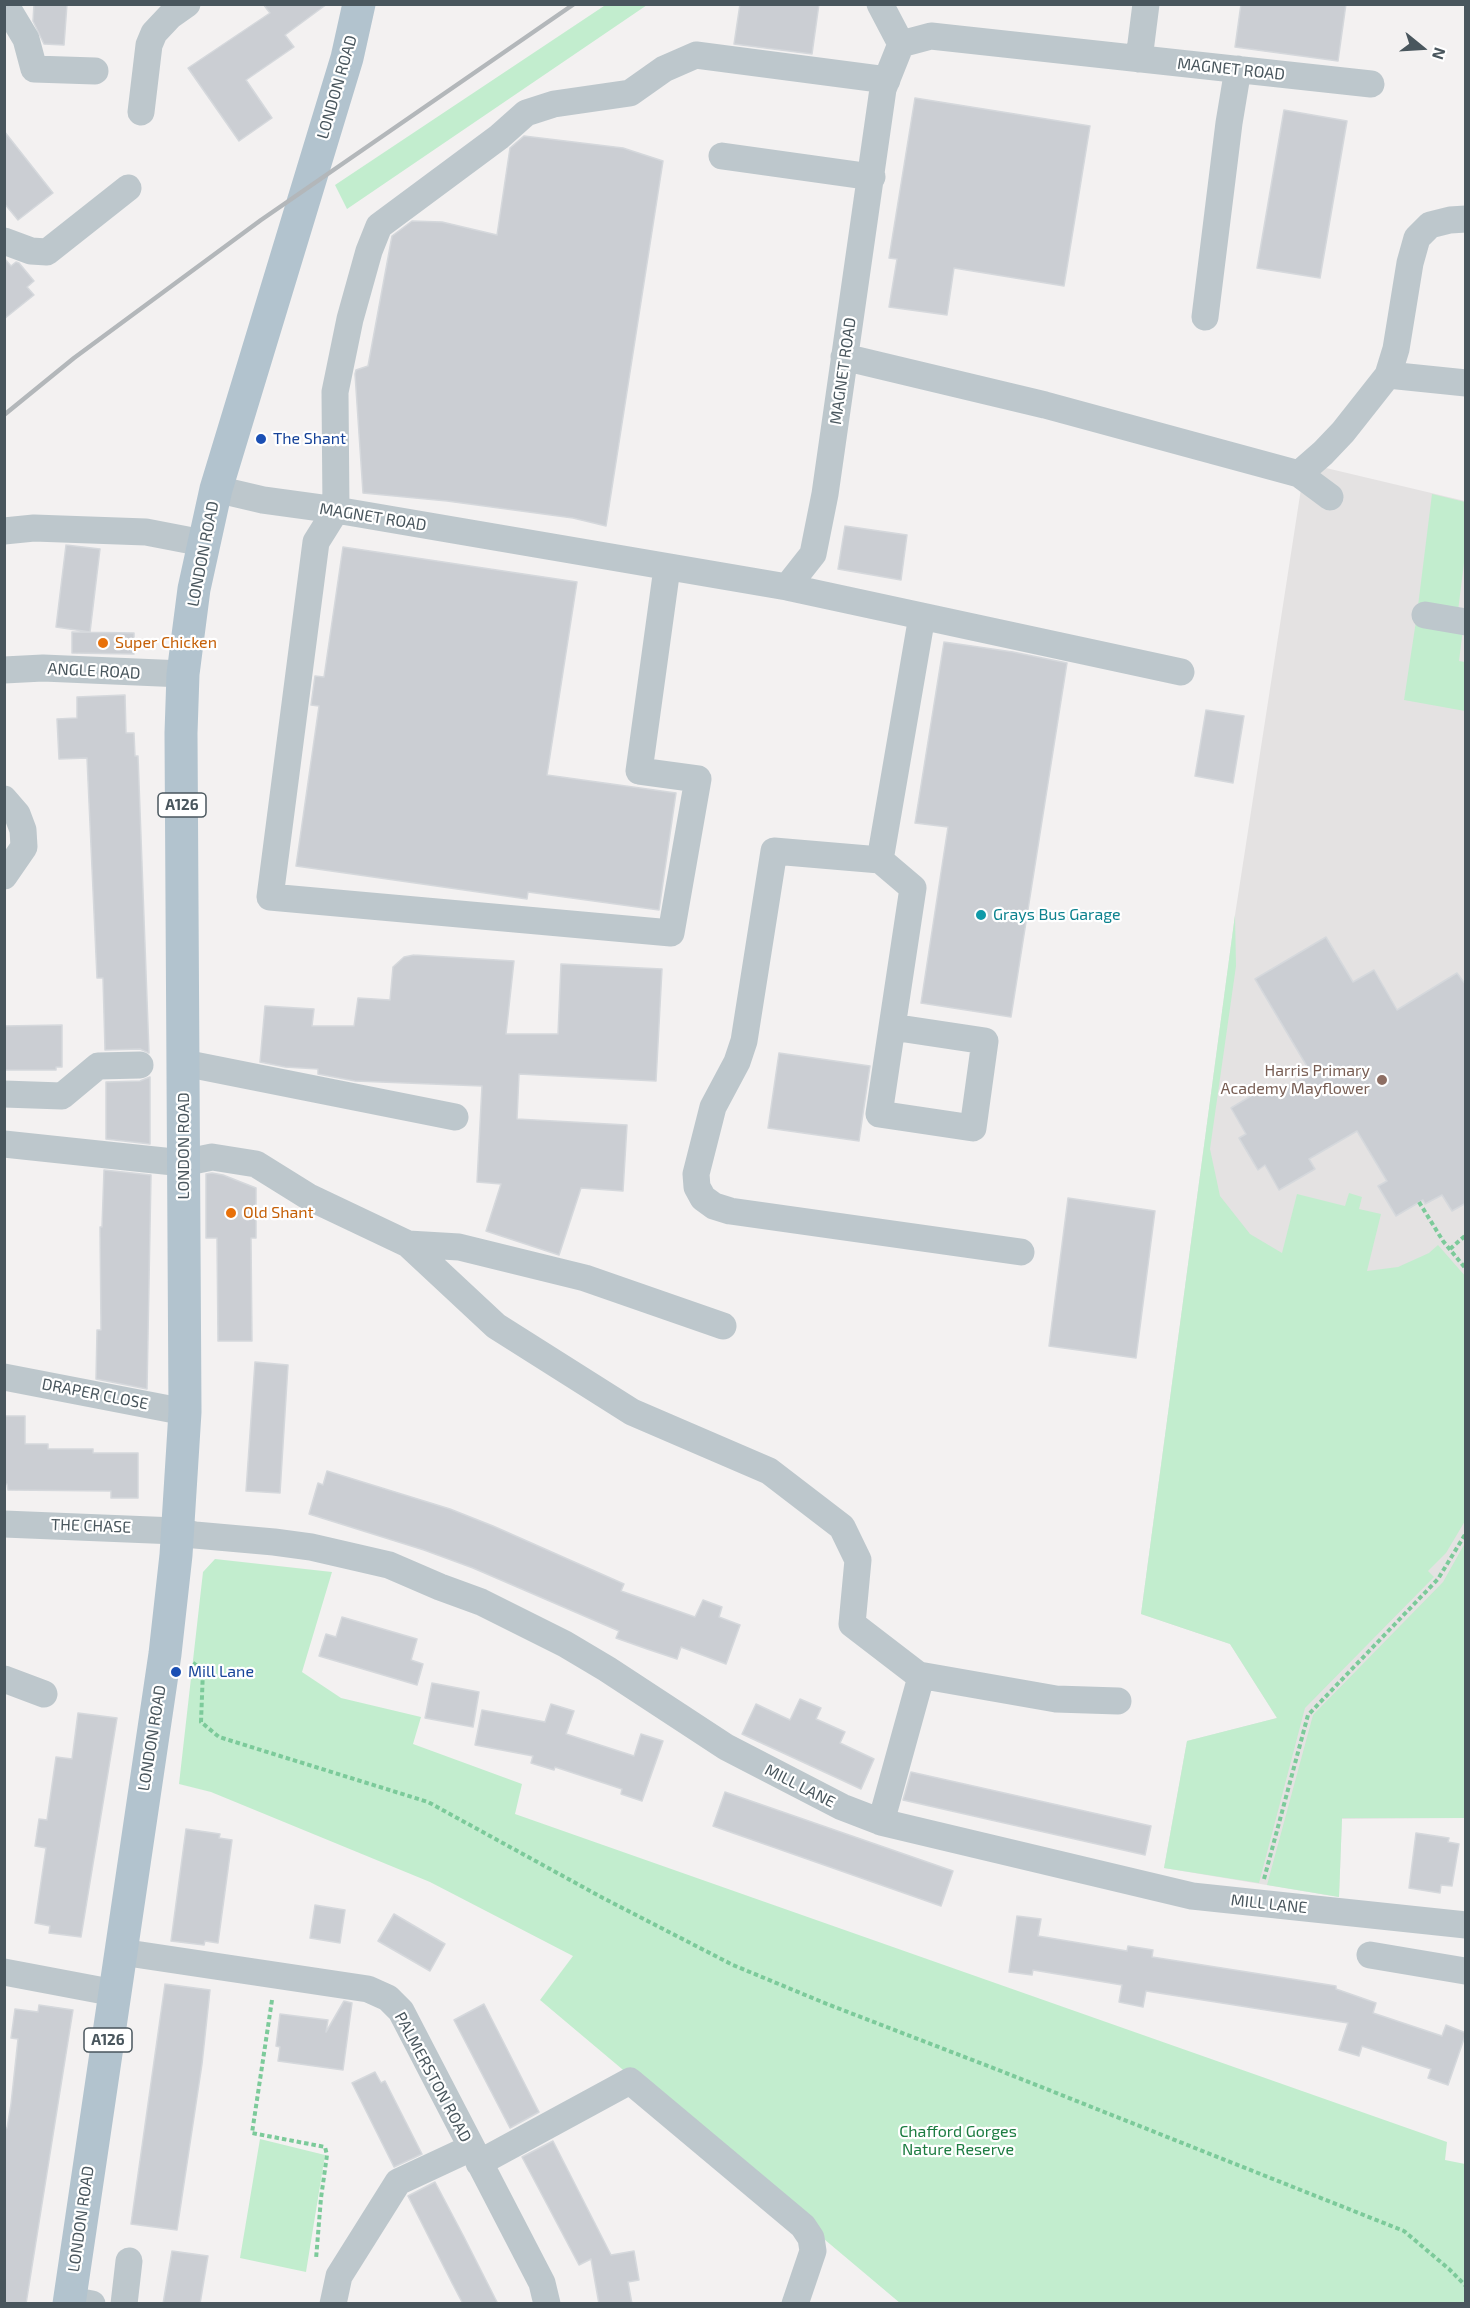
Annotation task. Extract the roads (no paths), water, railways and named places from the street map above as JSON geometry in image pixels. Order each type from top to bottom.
[{"type":"main road","name":"LONDON ROAD","points":[[77,2302],[115,1993],[168,1628],[185,1412],[181,733],[183,674],[194,590],[216,489],[340,81],[359,4]]},
{"type":"street","points":[[5,4],[26,39],[34,69],[95,71]]},
{"type":"street","points":[[141,112],[149,45],[154,33],[170,16],[187,4]]},
{"type":"street","points":[[880,4],[901,44]]},
{"type":"street","points":[[1139,59],[1146,4]]},
{"type":"street","name":"MAGNET ROAD","points":[[216,489],[262,500],[336,510],[787,587],[813,554],[825,494],[883,89],[901,44],[931,36],[1371,84]]},
{"type":"street","points":[[668,568],[639,771],[698,779],[671,933],[270,897],[316,542],[336,510],[335,392],[350,319],[369,251],[379,226],[499,138],[526,113],[554,104],[630,93],[664,69],[696,55],[886,80]]},
{"type":"street","points":[[1205,317],[1238,69]]},
{"type":"street","points":[[722,156],[872,177]]},
{"type":"street","points":[[4,241],[32,251],[47,252],[128,188]]},
{"type":"street","points":[[1299,474],[1343,432],[1388,375],[1401,328],[1410,262],[1417,238],[1430,225],[1466,219]]},
{"type":"street","points":[[844,357],[1045,405],[1299,474],[1330,497]]},
{"type":"street","points":[[1388,375],[1466,383]]},
{"type":"street","points":[[4,531],[34,528],[146,532],[203,543]]},
{"type":"street","points":[[787,587],[1181,672]]},
{"type":"street","points":[[1425,615],[1466,622]]},
{"type":"street","points":[[880,860],[922,616]]},
{"type":"street","name":"ANGLE ROAD","points":[[4,670],[43,668],[183,674]]},
{"type":"street","points":[[4,800],[17,814],[23,830],[24,848],[4,876]]},
{"type":"street","points":[[892,1028],[985,1041],[973,1128],[879,1114],[913,888],[880,860],[774,850],[744,1041],[737,1062],[713,1107],[696,1174],[697,1187],[702,1198],[714,1206],[730,1211],[1021,1252]]},
{"type":"street","points":[[184,1063],[455,1117]]},
{"type":"street","points":[[4,1094],[62,1096],[98,1066],[140,1065]]},
{"type":"street","points":[[4,1144],[183,1163],[212,1157],[256,1164],[309,1197],[408,1244],[496,1326],[632,1412],[769,1471],[842,1527],[858,1560],[852,1624],[919,1675],[1056,1699],[1118,1701]]},
{"type":"street","points":[[408,1244],[459,1247],[585,1278],[723,1326]]},
{"type":"street","name":"DRAPER CLOSE","points":[[4,1377],[185,1412]]},
{"type":"street","name":"THE CHASE","points":[[4,1524],[177,1531]]},
{"type":"street","name":"MILL LANE","points":[[177,1531],[195,1535],[274,1542],[338,1553],[389,1565],[481,1602],[565,1644],[726,1747],[842,1808],[881,1822],[1192,1896],[1466,1926]]},
{"type":"street","points":[[881,1822],[921,1677],[919,1675]]},
{"type":"street","points":[[4,1679],[44,1694]]},
{"type":"street","points":[[1418,1963],[1423,1920]]},
{"type":"street","name":"PALMERSTON ROAD","points":[[121,1952],[368,1989],[388,1998],[401,2011],[542,2283],[547,2304]]},
{"type":"street","points":[[1370,1955],[1465,1971]]},
{"type":"street","points":[[4,1972],[115,1993]]},
{"type":"street","points":[[333,2304],[339,2276],[398,2182],[475,2156],[630,2081],[802,2226],[811,2238],[813,2251],[795,2304]]},
{"type":"street","points":[[124,2304],[129,2260]]},
{"type":"railway","points":[[4,415],[74,358],[261,220],[574,4]]},
{"type":"place","name":"The Shant","points":[[261,439]]},
{"type":"place","name":"Super Chicken","points":[[103,643]]},
{"type":"place","name":"Grays Bus Garage","points":[[981,915]]},
{"type":"place","name":"Harris Primary Academy Mayflower","points":[[1382,1080]]},
{"type":"place","name":"Old Shant","points":[[231,1213]]},
{"type":"place","name":"Mill Lane","points":[[176,1672]]},
{"type":"park label","name":"Chafford Gorges Nature Reserve","points":[[958,2141]]}]
